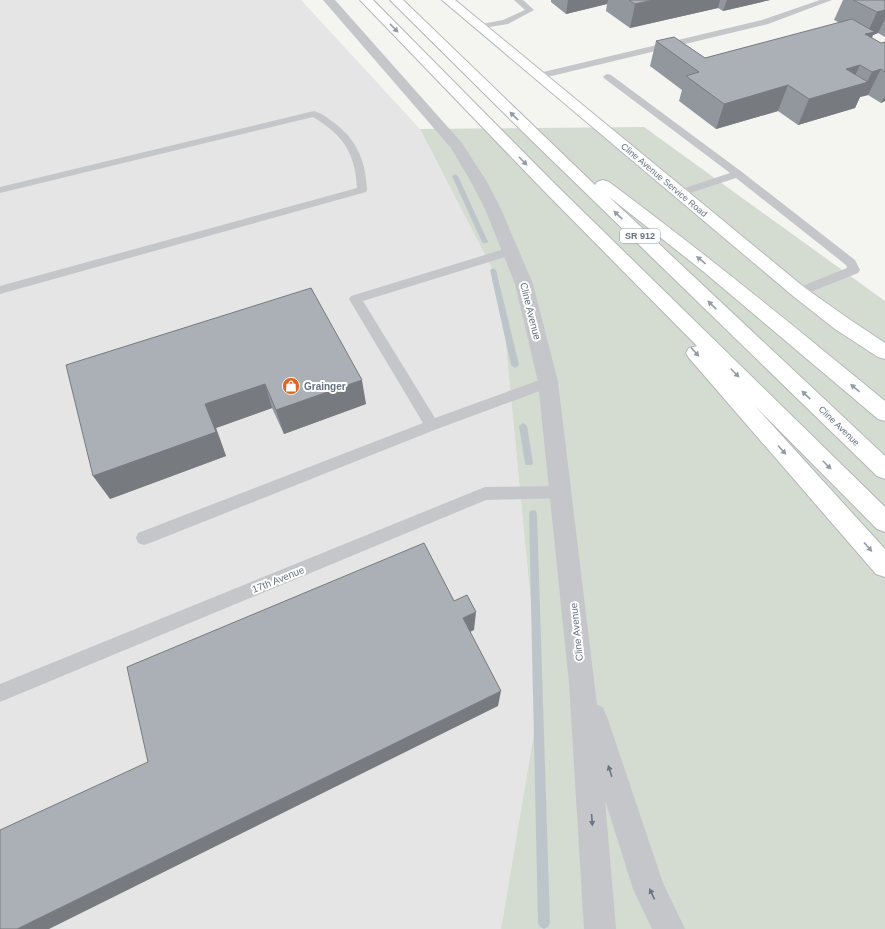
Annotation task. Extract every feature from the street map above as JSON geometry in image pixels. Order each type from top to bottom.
[{"type":"main road","name":"SR 912","points":[[366,0],[549,187],[885,522]]},
{"type":"main road","name":"Cline Avenue","points":[[396,0],[530,131],[885,470]]},
{"type":"main road","name":"Cline Avenue Service Road","points":[[448,0],[799,292],[842,324],[885,352]]},
{"type":"main road","points":[[530,131],[655,223],[756,304],[885,413]]},
{"type":"main road","points":[[549,187],[885,566]]},
{"type":"street","name":"Cline Avenue","points":[[329,0],[457,146],[479,182],[493,209],[524,284],[548,382],[561,492],[582,683],[600,929]]},
{"type":"street","name":"Cline Avenue","points":[[582,683],[649,889],[669,929]]},
{"type":"lane","points":[[480,27],[505,22],[530,10],[518,0]]},
{"type":"lane","points":[[539,76],[764,22],[828,0]]},
{"type":"lane","points":[[608,77],[738,174],[851,263],[854,270],[799,292]]},
{"type":"lane","points":[[0,190],[314,114],[337,129],[350,142],[357,155],[362,171],[362,190],[0,290]]},
{"type":"lane","points":[[680,193],[738,174]]},
{"type":"lane","points":[[432,425],[355,299],[511,251]]},
{"type":"lane","points":[[144,538],[432,425],[548,382]]},
{"type":"lane","name":"17th Avenue","points":[[0,693],[485,494],[561,492]]},
{"type":"shaded area","points":[[0,0],[301,0],[420,129],[500,284],[540,697],[501,929],[0,929]]},
{"type":"shaded area","points":[[644,127],[885,301],[885,929],[501,929],[540,697],[500,284],[420,129]]},
{"type":"building","points":[[629,0],[653,0],[635,4]]},
{"type":"building","points":[[853,0],[885,0],[885,10],[877,12]]},
{"type":"building","points":[[852,19],[875,32],[865,34],[881,43],[885,42],[885,72],[881,69],[872,72],[860,65],[846,69],[868,82],[809,99],[788,85],[724,104],[686,76],[699,72],[656,41],[674,37],[705,58]]},
{"type":"building","points":[[311,288],[362,380],[276,410],[265,384],[205,404],[216,432],[93,476],[66,365]]},
{"type":"building","points":[[424,543],[454,601],[467,595],[476,612],[463,618],[501,691],[17,929],[0,929],[0,830],[148,762],[127,667]]},
{"type":"waterway","points":[[455,176],[485,242]]},
{"type":"waterway","points":[[493,270],[515,365]]},
{"type":"waterway","points":[[523,426],[529,463]]},
{"type":"waterway","points":[[533,514],[544,923]]},
{"type":"place","name":"Grainger","points":[[291,386]]}]
